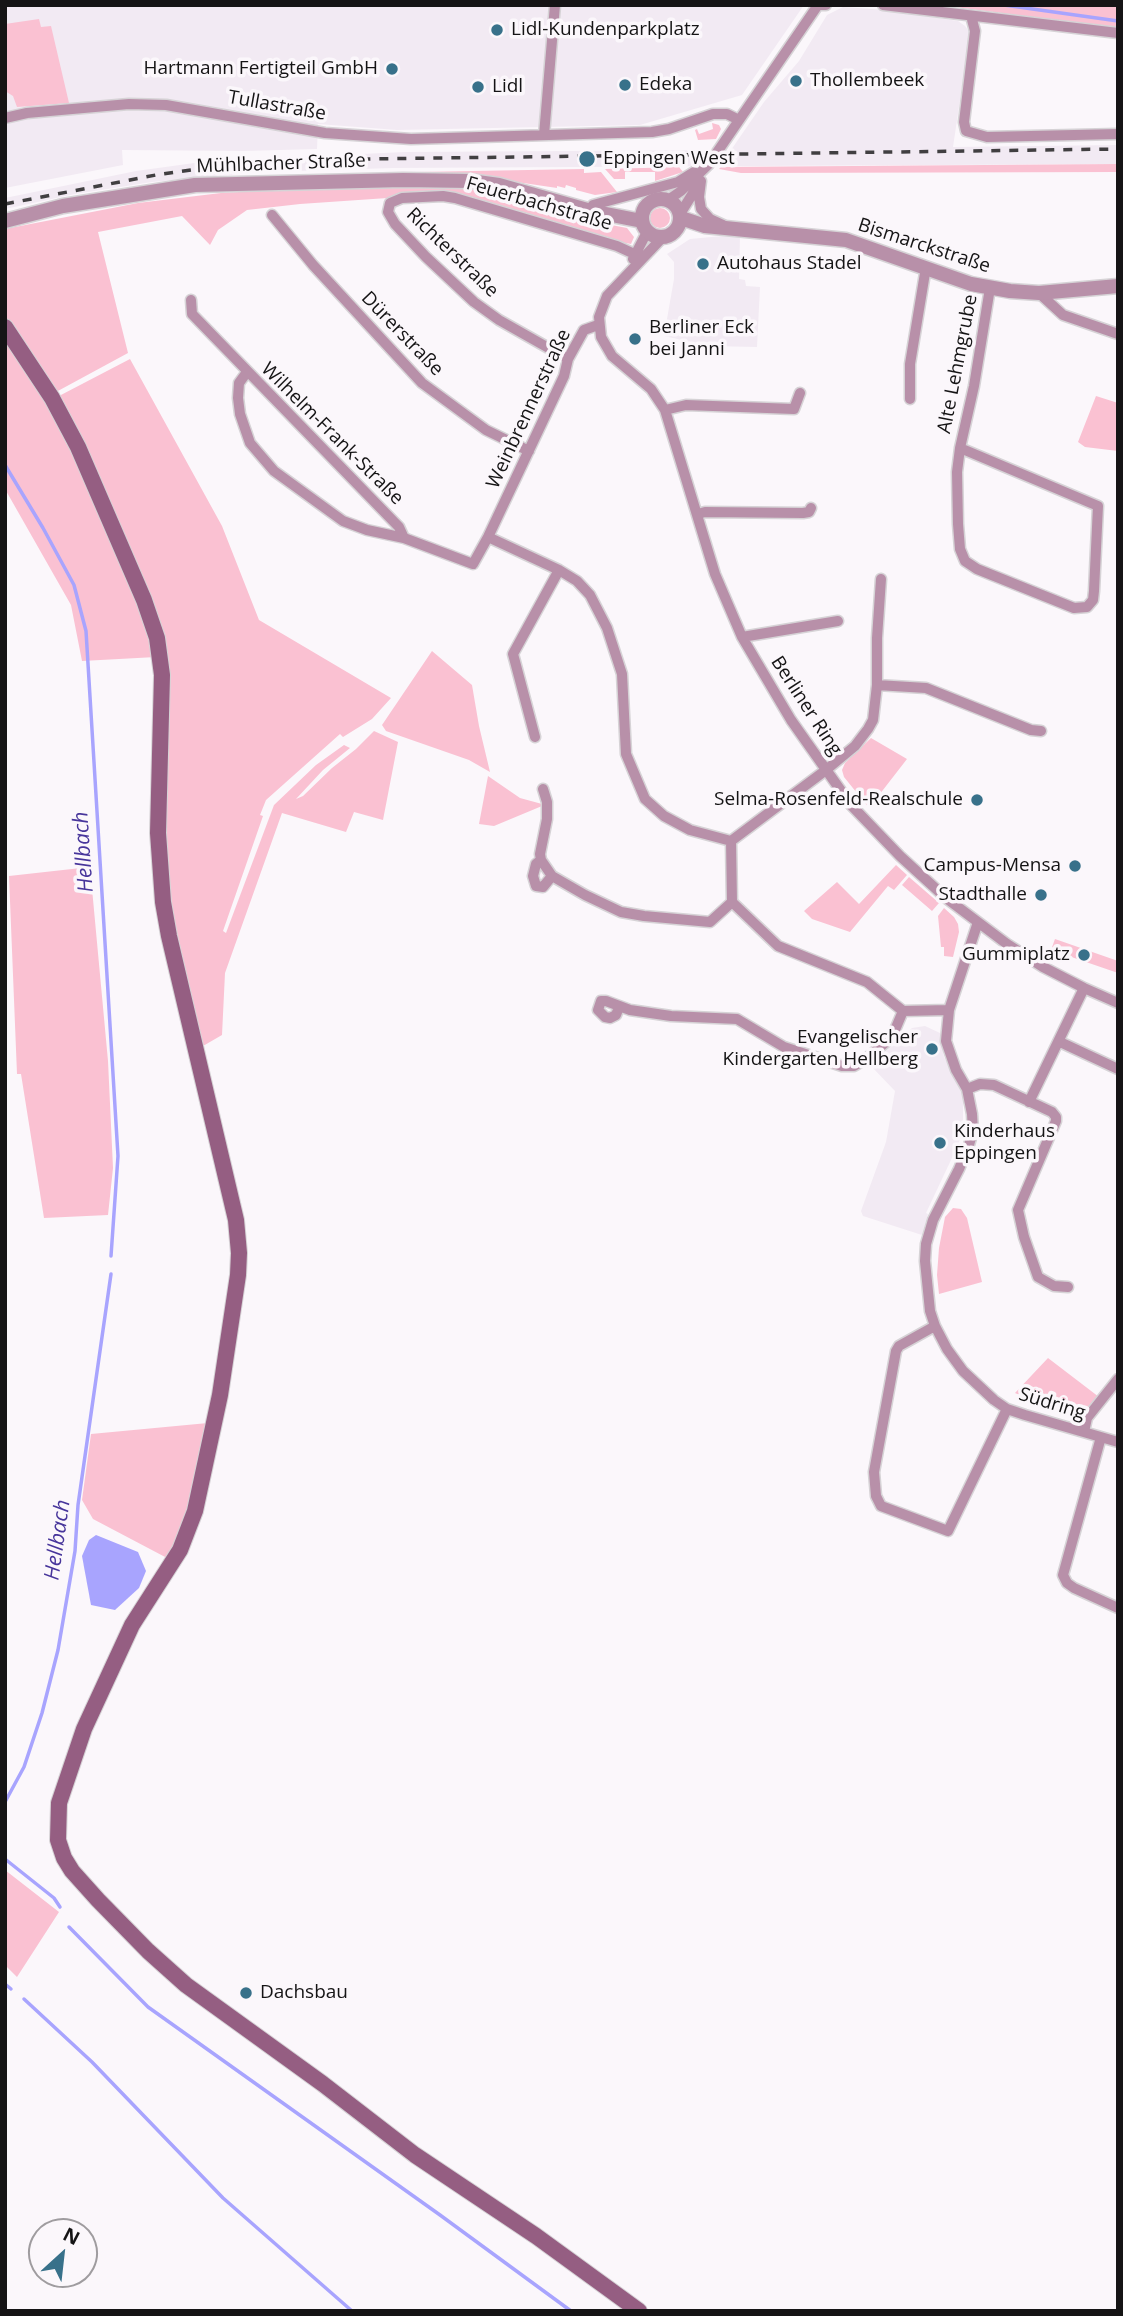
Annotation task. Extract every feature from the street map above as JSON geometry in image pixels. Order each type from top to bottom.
[{"type":"main road","points":[[5,327],[52,398],[78,447],[144,600],[157,638],[162,675],[158,833],[163,902],[236,1220],[239,1254],[219,1395],[195,1511],[180,1550],[132,1625],[84,1729],[60,1802],[58,1840],[72,1871],[97,1900],[186,1985],[323,2084],[415,2155],[536,2236],[639,2311]]},
{"type":"street","points":[[544,135],[555,5]]},
{"type":"street","points":[[818,5],[827,5]]},
{"type":"street","name":"Mühlbacher Straße","points":[[680,216],[709,164],[818,5]]},
{"type":"street","points":[[883,5],[1118,33]]},
{"type":"street","points":[[971,16],[975,31],[964,122],[966,131],[986,137],[1118,134]]},
{"type":"street","name":"Tullastraße","points":[[5,118],[27,113],[129,104],[166,105],[325,133],[411,139],[652,132],[713,114],[727,114],[739,120]]},
{"type":"street","name":"Mühlbacher Straße","points":[[668,200],[709,164]]},
{"type":"street","name":"Mühlbacher Straße","points":[[593,205],[678,182],[709,164]]},
{"type":"street","name":"Mühlbacher Straße","points":[[5,221],[63,206],[195,186],[452,180],[499,185],[591,211],[644,220]]},
{"type":"street","points":[[701,181],[701,209],[710,219],[728,227]]},
{"type":"street","name":"Feuerbachstraße","points":[[388,212],[390,203],[397,199],[443,196],[456,198],[580,234],[639,256]]},
{"type":"street","points":[[655,200],[668,200],[676,205],[680,216],[679,227],[667,236],[654,237],[644,220],[655,200]]},
{"type":"street","name":"Mühlbacher Straße","points":[[559,201],[593,205],[644,220]]},
{"type":"street","name":"Richterstraße","points":[[388,212],[426,257],[474,302],[499,320],[568,359]]},
{"type":"street","name":"Dürerstraße","points":[[272,215],[313,265],[422,383],[486,430],[529,451]]},
{"type":"street","name":"Bismarckstraße","points":[[680,216],[705,226],[846,240],[971,284],[990,288],[1039,293],[1118,286]]},
{"type":"street","name":"Weinbrennerstraße","points":[[639,256],[644,220]]},
{"type":"street","name":"Bismarckstraße","points":[[667,236],[760,231]]},
{"type":"street","name":"Weinbrennerstraße","points":[[404,538],[473,564],[529,451],[564,376],[568,359],[584,330],[598,325],[607,296],[639,256],[667,236]]},
{"type":"street","points":[[910,400],[910,365],[926,267]]},
{"type":"street","name":"Alte Lehmgrube","points":[[960,447],[1098,506],[1094,592],[1093,600],[1087,607],[1074,608],[977,569],[965,561],[960,549],[957,472],[960,447],[974,386],[990,288]]},
{"type":"street","points":[[1039,293],[1063,315],[1118,334]]},
{"type":"street","name":"Wilhelm-Frank-Straße","points":[[191,300],[192,314],[399,527],[404,538]]},
{"type":"street","name":"Berliner Ring","points":[[598,325],[605,347],[612,356],[651,389],[665,410],[715,575],[742,637],[792,720],[852,805],[884,841],[946,898],[1007,944],[1084,989],[1118,1003]]},
{"type":"street","points":[[247,372],[239,383],[240,414],[250,443],[274,471],[343,521],[366,530],[404,538]]},
{"type":"street","points":[[665,410],[686,405],[794,409],[800,393]]},
{"type":"street","points":[[698,514],[803,513],[811,508]]},
{"type":"street","points":[[488,537],[559,570],[577,581],[590,595],[607,628],[622,674],[626,754],[645,799],[664,816],[690,831],[731,842]]},
{"type":"street","points":[[535,737],[513,654],[559,570]]},
{"type":"street","points":[[731,842],[826,770],[855,746],[868,729],[873,720],[877,685],[881,579]]},
{"type":"street","points":[[742,637],[838,621]]},
{"type":"street","points":[[877,685],[926,688],[1031,730],[1041,731]]},
{"type":"street","points":[[543,789],[547,802],[547,819],[540,854],[552,876],[621,912],[644,916],[710,922],[732,902]]},
{"type":"street","points":[[731,842],[732,902],[778,946],[867,982],[903,1011],[949,1010]]},
{"type":"street","points":[[541,860],[536,864],[533,876],[536,886],[543,887],[552,876]]},
{"type":"street","name":"Südring","points":[[978,922],[949,1010],[946,1041],[956,1070],[967,1089],[973,1131],[933,1220],[926,1244],[928,1298],[935,1326],[963,1371],[981,1390],[1007,1409],[1118,1442]]},
{"type":"street","points":[[1029,1102],[1084,989]]},
{"type":"street","points":[[619,1006],[671,1016],[737,1019],[784,1047],[842,1066],[854,1066],[892,1037],[903,1011]]},
{"type":"street","points":[[1060,1042],[1118,1069]]},
{"type":"street","points":[[967,1089],[980,1084],[993,1085],[1052,1112],[1056,1121],[1018,1210],[1038,1277],[1054,1286],[1068,1287]]},
{"type":"street","points":[[935,1326],[899,1346],[896,1351],[874,1472],[876,1496],[881,1506],[948,1531],[1007,1409]]},
{"type":"street","points":[[1084,1432],[1087,1418],[1118,1379]]},
{"type":"street","points":[[1101,1437],[1063,1575],[1067,1583],[1074,1588],[1118,1608]]},
{"type":"shaded area","points":[[5,5],[804,5],[742,95],[640,125],[397,130],[318,124],[317,149],[122,150],[123,165],[5,188]]},
{"type":"shaded area","points":[[939,5],[1118,5],[1118,28],[986,11]]},
{"type":"shaded area","points":[[843,7],[887,10],[958,21],[965,26],[970,33],[953,147],[1118,145],[1118,164],[393,168],[261,172],[152,182],[75,194],[5,209],[5,198],[136,171],[209,161],[405,152],[731,150],[764,102],[799,61],[827,15]]},
{"type":"shaded area","points":[[39,19],[41,27],[51,26],[69,103],[17,107],[13,96],[5,91],[5,24]]},
{"type":"shaded area","points":[[712,123],[719,125],[721,129],[716,139],[698,140],[695,130],[697,129],[699,134],[713,129]]},
{"type":"shaded area","points":[[1118,164],[1118,172],[741,173],[719,169],[721,167]]},
{"type":"shaded area","points":[[679,167],[683,172],[655,181],[655,172],[625,172],[625,179],[614,179],[605,169]]},
{"type":"shaded area","points":[[584,169],[584,173],[601,172],[617,192],[595,195],[566,185],[565,188],[557,188],[483,177],[417,174],[417,172]]},
{"type":"shaded area","points":[[446,184],[476,188],[559,215],[627,228],[634,237],[631,244],[621,242],[446,194],[247,210],[218,230],[210,245],[182,216],[98,232],[128,353],[56,392],[5,318],[5,229],[138,203],[221,193]]},
{"type":"shaded area","points":[[656,208],[664,208],[670,218],[664,228],[656,228],[650,222],[650,214]]},
{"type":"shaded area","points":[[740,236],[739,279],[745,280],[746,286],[760,287],[757,347],[708,346],[664,336],[674,279],[674,262],[667,254],[690,239]]},
{"type":"shaded area","points":[[5,334],[59,396],[130,359],[222,526],[259,620],[391,698],[372,719],[343,737],[340,734],[266,800],[260,815],[263,816],[223,931],[226,933],[274,805],[316,765],[344,745],[350,748],[323,770],[296,799],[303,796],[374,731],[398,742],[383,820],[354,812],[346,832],[282,813],[225,973],[222,1035],[203,1046],[177,937],[165,853],[168,653],[155,653],[156,657],[82,661],[71,605],[5,489]]},
{"type":"shaded area","points":[[1096,396],[1118,403],[1118,451],[1085,447],[1078,442]]},
{"type":"shaded area","points":[[432,651],[472,685],[490,772],[469,760],[386,731],[382,725]]},
{"type":"shaded area","points":[[871,738],[907,759],[869,808],[844,777],[842,770],[845,763]]},
{"type":"shaded area","points":[[488,776],[520,798],[542,806],[494,826],[479,824]]},
{"type":"shaded area","points":[[896,865],[907,875],[894,890],[888,886],[850,932],[812,919],[804,911],[837,882],[859,904]]},
{"type":"shaded area","points":[[90,867],[108,1061],[113,1168],[108,1215],[44,1218],[21,1074],[17,1074],[9,876]]},
{"type":"shaded area","points":[[909,877],[939,903],[932,911],[902,885]]},
{"type":"shaded area","points":[[944,908],[958,924],[959,932],[953,957],[944,956],[944,947],[941,947],[938,916]]},
{"type":"shaded area","name":"Gummiplatz","points":[[1055,939],[1118,961],[1118,973],[1051,950]]},
{"type":"shaded area","points":[[925,1026],[940,1033],[944,1057],[962,1089],[965,1102],[959,1143],[926,1213],[928,1214],[922,1235],[863,1216],[861,1211],[886,1142],[895,1091],[870,1065],[912,1028]]},
{"type":"shaded area","points":[[953,1208],[961,1209],[967,1218],[982,1282],[939,1294],[939,1248],[945,1217]]},
{"type":"shaded area","points":[[1048,1358],[1099,1397],[1085,1416],[1035,1402],[1015,1393]]},
{"type":"shaded area","points":[[208,1423],[195,1488],[179,1536],[167,1558],[93,1519],[82,1500],[91,1434]]},
{"type":"shaded area","points":[[96,1535],[138,1552],[146,1571],[139,1588],[115,1610],[91,1605],[82,1556],[89,1540]]},
{"type":"shaded area","points":[[5,1870],[59,1912],[17,1977],[5,1965]]},
{"type":"waterway","points":[[1004,5],[1118,21]]},
{"type":"waterway","name":"Hellbach","points":[[5,465],[74,585],[86,631],[118,1156],[111,1256]]},
{"type":"waterway","name":"Hellbach","points":[[5,1802],[24,1767],[42,1713],[58,1650],[75,1551],[78,1505],[111,1274]]},
{"type":"waterway","points":[[5,1859],[54,1898],[60,1907]]},
{"type":"waterway","points":[[69,1927],[148,2007],[571,2311]]},
{"type":"waterway","points":[[5,1984],[11,1989]]},
{"type":"waterway","points":[[24,1999],[92,2062],[223,2198],[352,2311]]},
{"type":"railway","points":[[5,204],[156,175],[290,160],[1118,149]]},
{"type":"place","name":"Lidl-Kundenparkplatz","points":[[497,30]]},
{"type":"place","name":"Hartmann Fertigteil GmbH","points":[[392,69]]},
{"type":"place","name":"Thollembeek","points":[[796,81]]},
{"type":"place","name":"Edeka","points":[[625,85]]},
{"type":"place","name":"Lidl","points":[[478,87]]},
{"type":"place","name":"Eppingen West","points":[[587,159]]},
{"type":"place","name":"Autohaus Stadel","points":[[703,264]]},
{"type":"place","name":"Berliner Eck bei Janni","points":[[635,339]]},
{"type":"place","name":"Selma-Rosenfeld-Realschule","points":[[977,800]]},
{"type":"place","name":"Campus-Mensa","points":[[1075,866]]},
{"type":"place","name":"Stadthalle","points":[[1041,895]]},
{"type":"place","name":"Gummiplatz","points":[[1084,955]]},
{"type":"place","name":"Evangelischer Kindergarten Hellberg","points":[[932,1049]]},
{"type":"place","name":"Kinderhaus Eppingen","points":[[940,1143]]},
{"type":"place","name":"Dachsbau","points":[[246,1993]]}]
